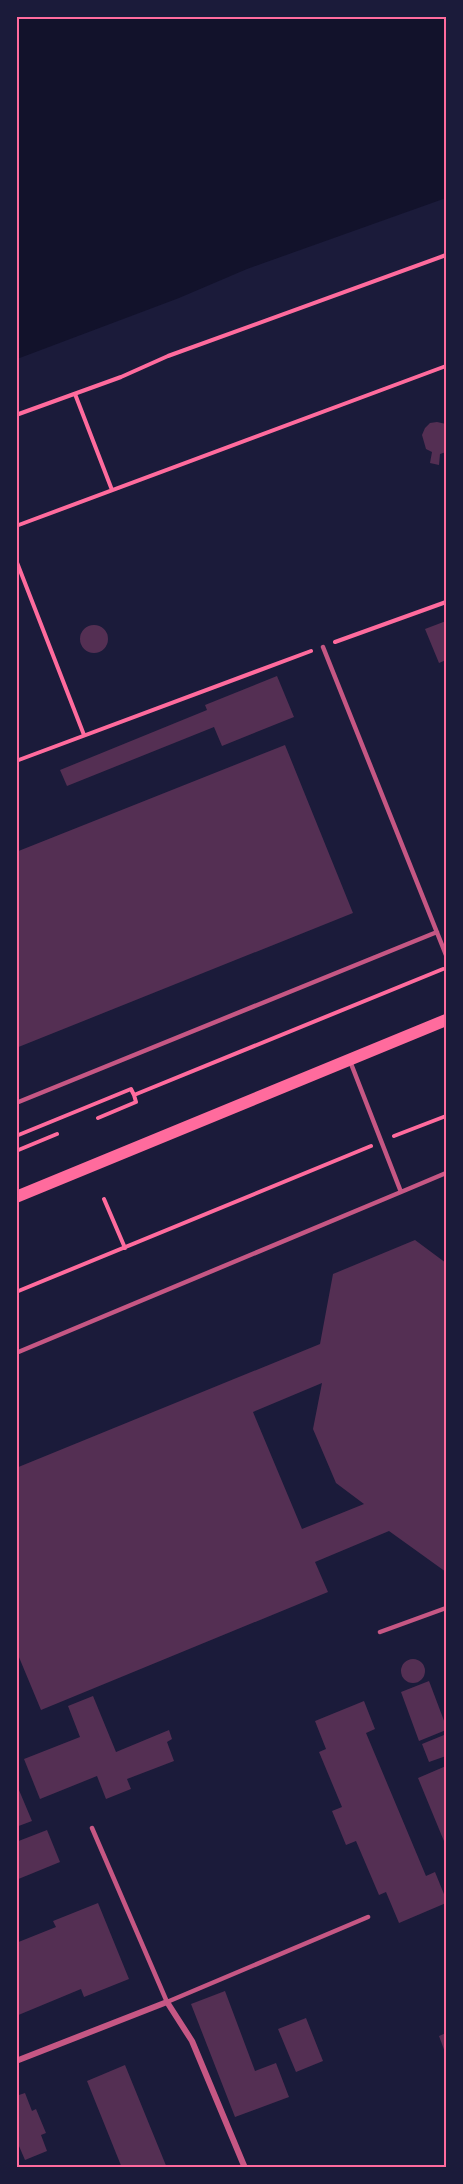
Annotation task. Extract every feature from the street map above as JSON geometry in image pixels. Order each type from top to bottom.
[{"type":"main road","points":[[16,1197],[447,1020]]},
{"type":"street","points":[[16,2061],[167,2002],[192,2041],[245,2168]]},
{"type":"lane","points":[[323,647],[447,955]]},
{"type":"lane","points":[[16,1103],[437,932]]},
{"type":"lane","points":[[350,1061],[402,1192]]},
{"type":"lane","points":[[16,1353],[447,1173]]},
{"type":"lane","points":[[380,1632],[447,1608]]},
{"type":"lane","points":[[92,1828],[167,2002],[368,1917]]},
{"type":"path","points":[[16,415],[121,377],[168,356],[447,255]]},
{"type":"path","points":[[16,526],[447,366]]},
{"type":"path","points":[[75,394],[112,490]]},
{"type":"path","points":[[16,560],[84,735]]},
{"type":"path","points":[[16,760],[447,602]]},
{"type":"path","points":[[134,1095],[447,968]]},
{"type":"path","points":[[16,1136],[131,1089],[136,1102],[98,1118]]},
{"type":"path","points":[[16,1292],[447,1116]]},
{"type":"path","points":[[16,1151],[57,1134]]},
{"type":"path","points":[[104,1199],[124,1248]]},
{"type":"shaded area","points":[[17,16],[446,17],[446,198],[247,269],[179,298],[17,359]]},
{"type":"building","points":[[430,423],[446,424],[446,452],[440,454],[439,465],[430,463],[432,452],[426,449],[422,435]]},
{"type":"building","points":[[446,621],[446,660],[439,663],[425,629]]},
{"type":"building","points":[[94,625],[104,629],[108,639],[104,649],[94,653],[84,649],[80,639],[84,629]]},
{"type":"building","points":[[277,676],[294,717],[222,746],[214,727],[67,786],[60,770],[207,710],[205,705]]},
{"type":"building","points":[[285,745],[353,913],[16,1048],[16,852]]},
{"type":"building","points":[[415,1240],[446,1263],[446,1572],[389,1531],[315,1562],[328,1592],[41,1710],[16,1650],[16,1468],[320,1344],[333,1274]],"holes":[[[322,1383],[313,1429],[336,1483],[364,1504],[302,1529],[253,1412]]]},
{"type":"building","points":[[413,1659],[418,1660],[424,1666],[424,1676],[418,1682],[413,1683],[408,1682],[402,1676],[401,1671],[402,1666],[408,1660]]},
{"type":"building","points":[[429,1681],[446,1730],[419,1741],[401,1692]]},
{"type":"building","points":[[93,1696],[116,1752],[169,1730],[172,1739],[167,1742],[174,1761],[127,1779],[131,1789],[106,1799],[97,1776],[40,1799],[24,1759],[80,1737],[68,1706]]},
{"type":"building","points":[[364,1701],[375,1729],[366,1733],[426,1876],[435,1872],[446,1899],[446,1903],[399,1923],[386,1892],[379,1895],[356,1841],[346,1845],[332,1811],[342,1807],[319,1752],[326,1749],[315,1721]]},
{"type":"building","points":[[444,1735],[446,1756],[429,1762],[422,1744]]},
{"type":"building","points":[[446,1766],[446,1846],[418,1778]]},
{"type":"building","points":[[16,1783],[32,1821],[16,1827]]},
{"type":"building","points":[[47,1830],[60,1862],[16,1880],[16,1842]]},
{"type":"building","points":[[98,1903],[129,1979],[84,1997],[81,1989],[16,2016],[16,1943],[56,1927],[53,1921]]},
{"type":"building","points":[[225,1991],[255,2071],[276,2063],[289,2097],[235,2117],[191,2004]]},
{"type":"building","points":[[306,2018],[323,2061],[296,2072],[278,2029]]},
{"type":"building","points":[[446,2033],[446,2055],[439,2036]]},
{"type":"building","points":[[125,2065],[167,2168],[122,2168],[87,2081]]},
{"type":"building","points":[[25,2093],[32,2111],[36,2109],[46,2133],[41,2135],[47,2151],[25,2160],[16,2139],[16,2096]]}]
